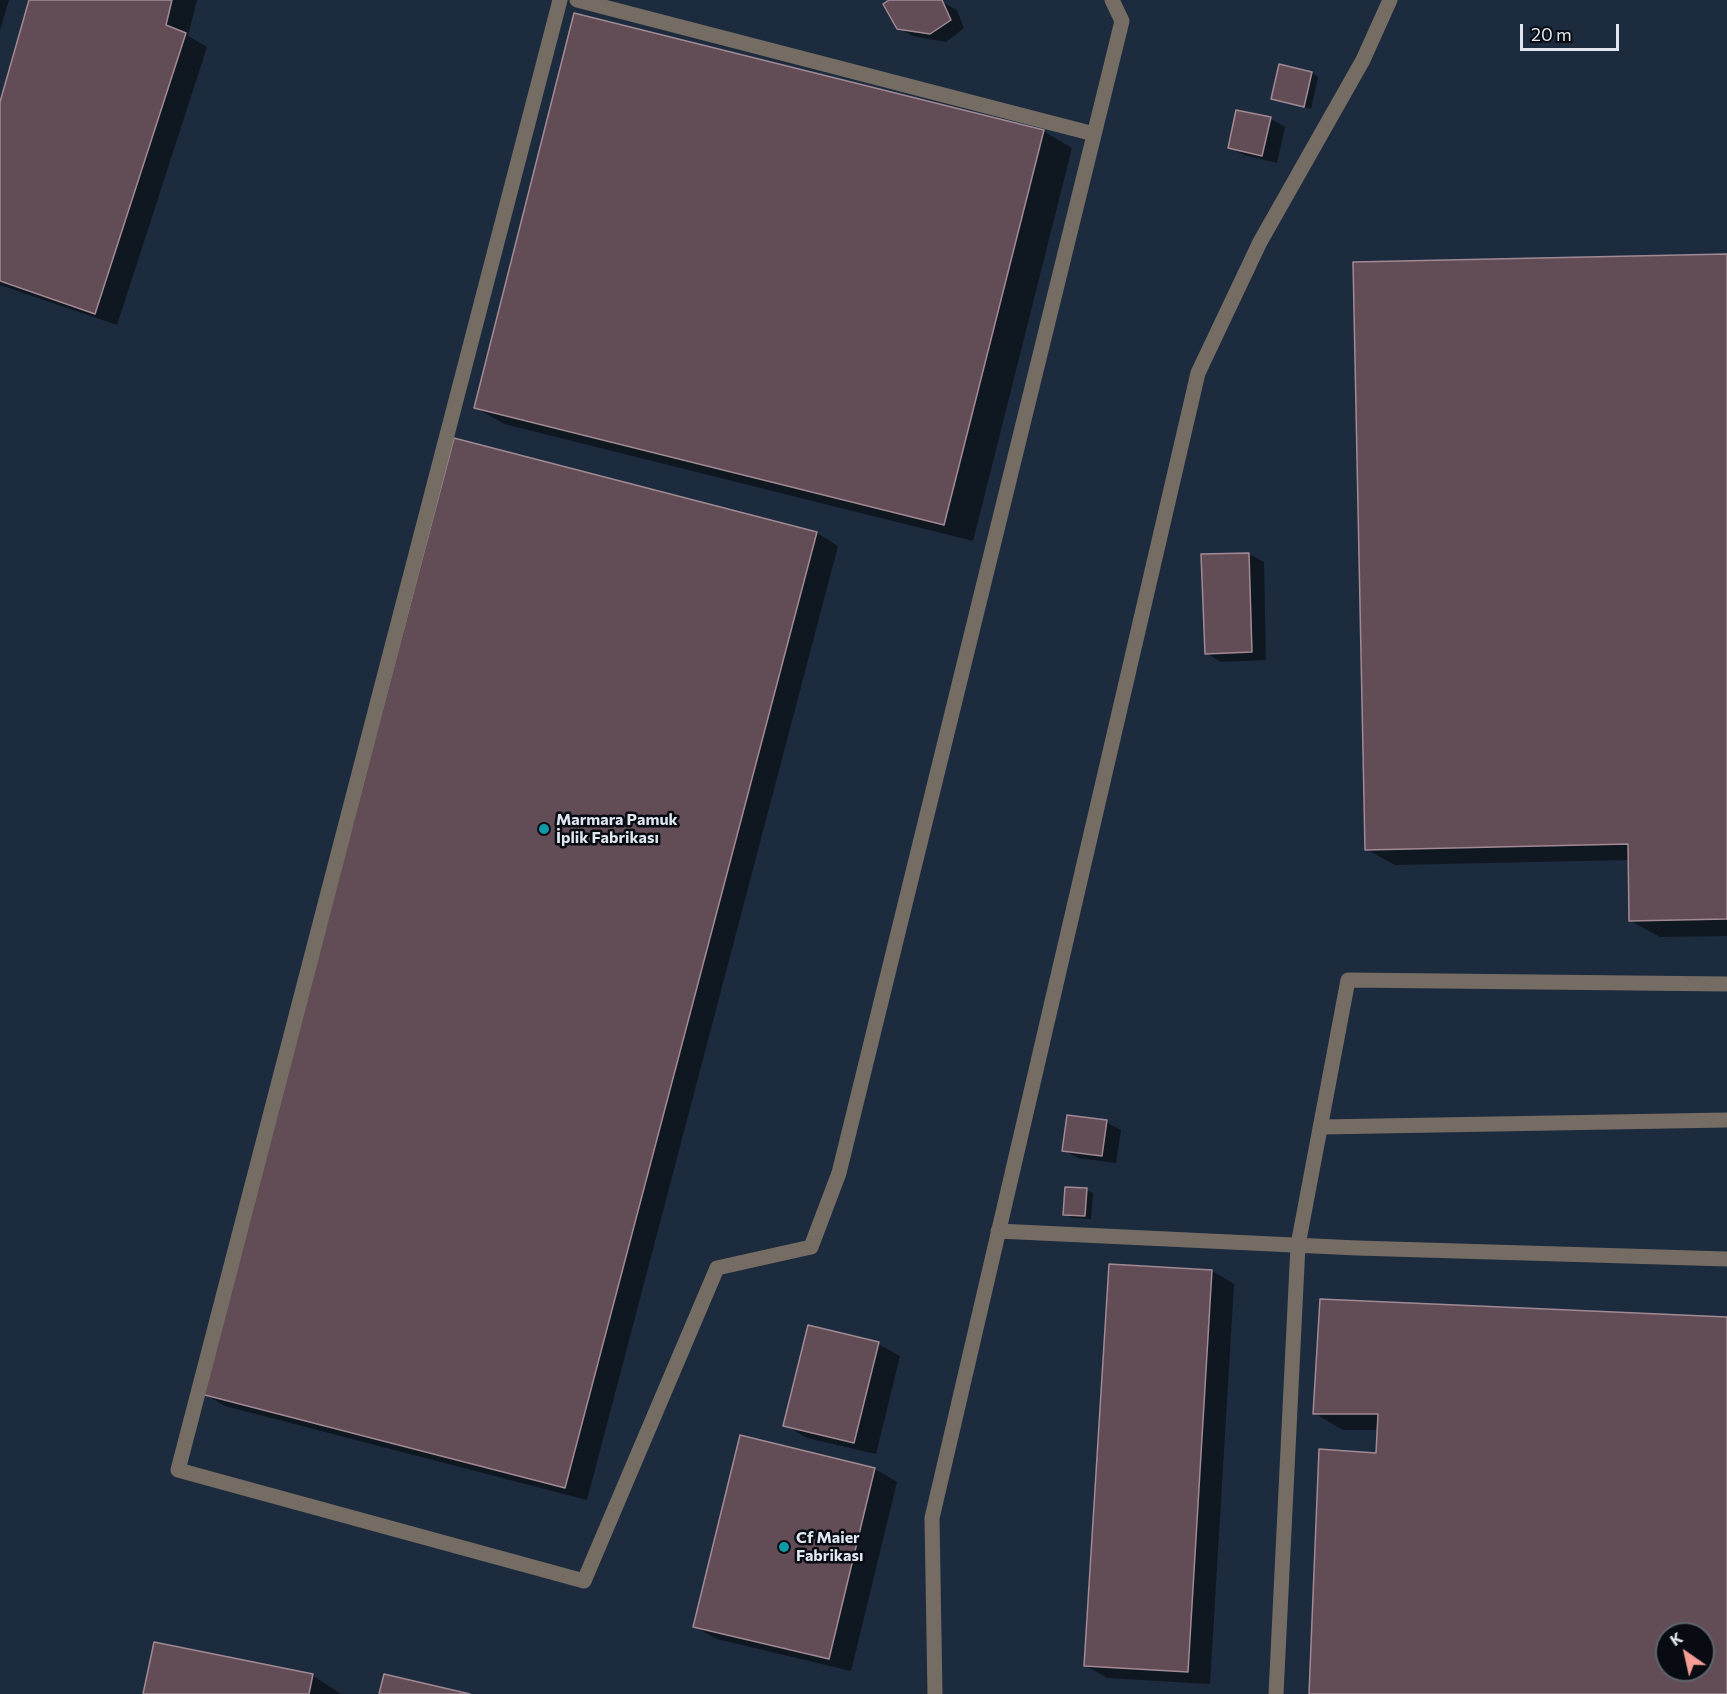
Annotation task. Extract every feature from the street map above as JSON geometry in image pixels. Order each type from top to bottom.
[{"type":"street","points":[[560,0],[178,1470],[584,1581],[717,1268],[811,1247],[839,1173],[1122,21],[1112,0]]},
{"type":"street","points":[[577,0],[1094,134]]},
{"type":"street","points":[[935,1694],[932,1518],[1198,373],[1260,242],[1364,60],[1390,0]]},
{"type":"street","points":[[1276,1694],[1298,1245],[1348,980],[1727,984]]},
{"type":"street","points":[[1321,1127],[1727,1120]]},
{"type":"street","points":[[998,1231],[1298,1245],[1727,1259]]},
{"type":"shaded area","points":[[0,0],[1727,0],[1727,1694],[0,1694]]},
{"type":"building","points":[[29,0],[172,0],[166,25],[186,33],[95,314],[0,281],[0,102]]},
{"type":"building","points":[[889,0],[942,0],[951,20],[930,34],[897,29],[883,4]]},
{"type":"building","points":[[574,13],[1044,130],[944,525],[474,408]]},
{"type":"building","points":[[1279,64],[1312,72],[1304,107],[1271,99]]},
{"type":"building","points":[[1236,110],[1271,117],[1262,156],[1228,148]]},
{"type":"building","points":[[1727,254],[1727,919],[1629,921],[1628,844],[1365,850],[1353,262]]},
{"type":"building","name":"Marmara Pamuk İplik Fabrikası","points":[[454,438],[817,532],[565,1488],[201,1394]]},
{"type":"building","points":[[1249,553],[1252,652],[1205,654],[1201,554]]},
{"type":"building","points":[[1067,1115],[1107,1120],[1102,1156],[1062,1151]]},
{"type":"building","points":[[1065,1187],[1087,1188],[1085,1216],[1063,1215]]},
{"type":"building","points":[[1109,1264],[1212,1270],[1188,1672],[1084,1666]]},
{"type":"building","points":[[1320,1299],[1727,1317],[1727,1694],[1309,1694],[1319,1449],[1376,1453],[1378,1414],[1313,1414]]},
{"type":"building","points":[[808,1325],[879,1342],[854,1443],[783,1426]]},
{"type":"building","name":"Cf Maier Fabrikası","points":[[740,1435],[875,1468],[829,1659],[693,1627]]},
{"type":"building","points":[[154,1642],[313,1674],[309,1694],[143,1694]]},
{"type":"building","points":[[384,1674],[470,1694],[379,1694]]},
{"type":"place","name":"Marmara Pamuk İplik Fabrikası","points":[[544,829]]},
{"type":"place","name":"Cf Maier Fabrikası","points":[[784,1547]]}]
